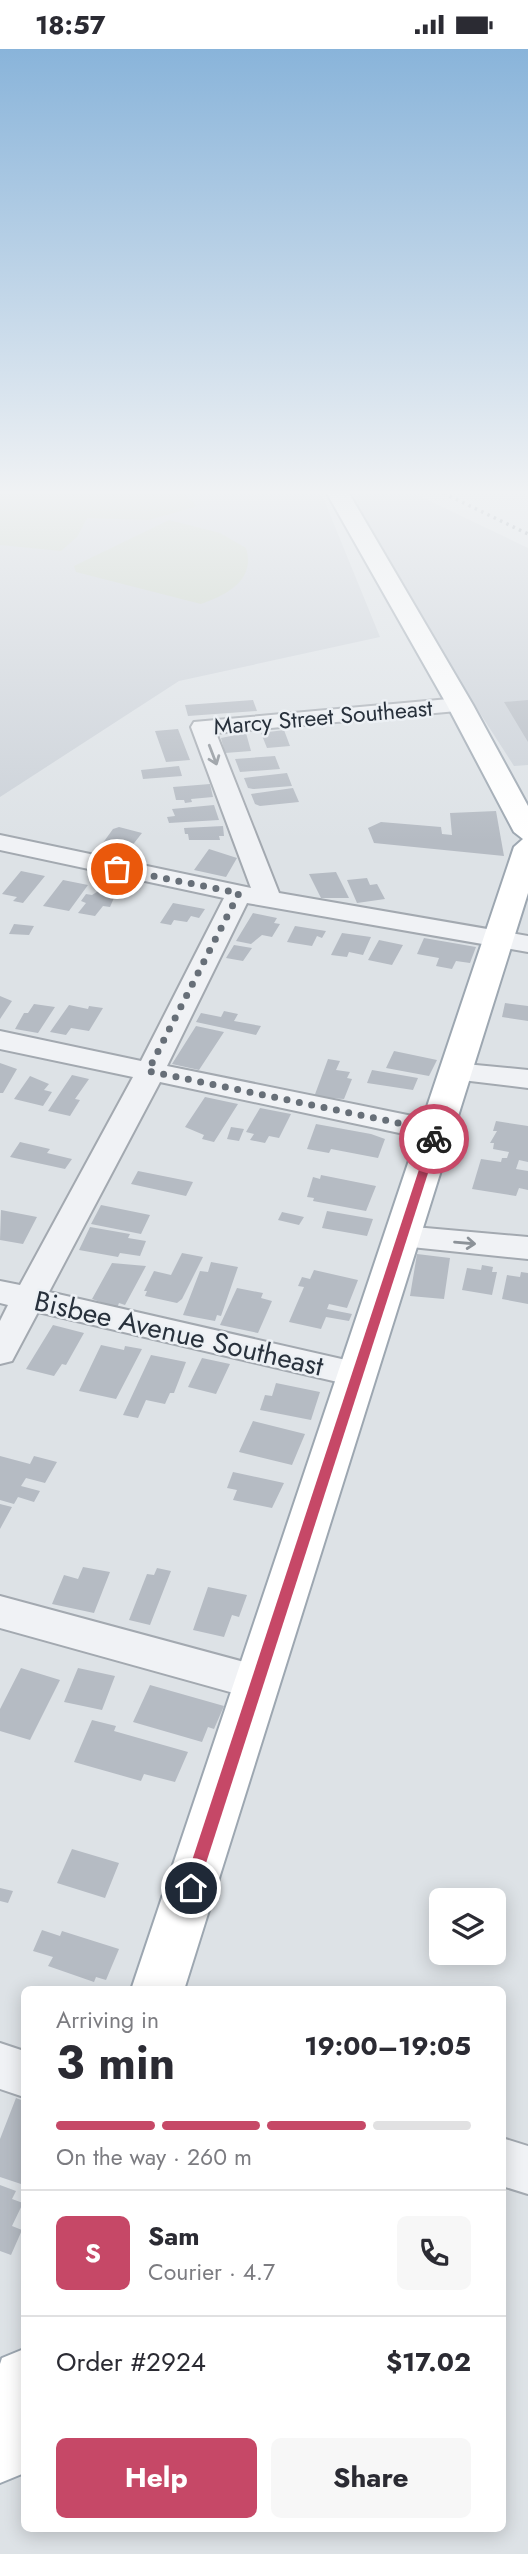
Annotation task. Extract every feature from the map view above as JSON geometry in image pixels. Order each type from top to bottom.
[{"type":"main road","points":[[403,607],[522,805],[528,832]]},
{"type":"main road","points":[[158,1986],[359,1375],[455,1072],[513,942],[528,847]]},
{"type":"main road","points":[[0,2452],[21,2389]]},
{"type":"street","name":"Marcy Street Southeast","points":[[254,896],[202,727],[460,705]]},
{"type":"street","points":[[0,842],[254,896],[513,942]]},
{"type":"street","points":[[0,1352],[14,1295],[139,1094],[148,1071],[254,896]]},
{"type":"street","points":[[0,1040],[437,1131]]},
{"type":"street","points":[[455,1072],[528,1079]]},
{"type":"street","points":[[403,1237],[528,1248]]},
{"type":"street","name":"Bisbee Avenue Southeast","points":[[14,1295],[359,1375]]},
{"type":"street","points":[[0,1612],[259,1683]]},
{"type":"street","points":[[0,2066],[21,2073]]},
{"type":"street","points":[[506,2163],[528,2170]]},
{"type":"shaded area","points":[[0,607],[368,607],[380,637],[179,681],[0,797]]},
{"type":"shaded area","points":[[411,607],[528,607],[528,765],[514,766]]},
{"type":"building","points":[[253,700],[257,711],[188,716],[185,705]]},
{"type":"building","points":[[528,700],[528,742],[504,702]]},
{"type":"building","points":[[178,729],[190,760],[166,762],[155,731]]},
{"type":"building","points":[[284,730],[290,746],[267,748],[261,733]]},
{"type":"building","points":[[246,733],[251,751],[225,753],[221,738]]},
{"type":"building","points":[[275,756],[280,769],[240,772],[235,759]]},
{"type":"building","points":[[179,766],[182,776],[143,779],[141,770]]},
{"type":"building","points":[[287,773],[292,786],[253,789],[248,788],[244,778]]},
{"type":"building","points":[[210,784],[213,797],[191,799],[192,802],[185,803],[184,800],[176,800],[173,787]]},
{"type":"building","points":[[293,788],[299,802],[260,806],[255,804],[251,794]]},
{"type":"building","points":[[214,805],[219,820],[169,823],[167,817],[175,816],[172,809]]},
{"type":"building","points":[[496,811],[504,856],[374,843],[368,828],[381,822],[441,827],[442,834],[452,835],[450,813]]},
{"type":"building","points":[[223,826],[224,836],[219,836],[220,840],[189,840],[184,828]]},
{"type":"building","points":[[119,827],[142,833],[124,856],[97,851],[113,829]]},
{"type":"building","points":[[209,849],[237,858],[226,877],[194,870]]},
{"type":"building","points":[[21,871],[45,876],[23,903],[13,901],[17,897],[2,894]]},
{"type":"building","points":[[336,872],[349,898],[321,898],[309,874]]},
{"type":"building","points":[[367,878],[370,885],[377,884],[385,899],[357,903],[347,880]]},
{"type":"building","points":[[63,880],[88,885],[69,911],[43,906]]},
{"type":"building","points":[[103,888],[117,891],[110,907],[103,906],[95,916],[78,913],[86,903],[81,901],[86,894],[92,895]]},
{"type":"building","points":[[173,903],[205,909],[199,918],[191,916],[187,922],[174,920],[171,925],[160,923]]},
{"type":"building","points":[[253,913],[277,918],[274,923],[280,924],[272,937],[262,935],[251,944],[236,941]]},
{"type":"building","points":[[14,924],[34,926],[29,935],[9,934]]},
{"type":"building","points":[[295,926],[326,931],[322,938],[317,936],[312,946],[287,942]]},
{"type":"building","points":[[342,933],[371,937],[363,955],[349,952],[347,957],[331,955]]},
{"type":"building","points":[[424,938],[476,947],[470,963],[456,961],[452,969],[436,966],[439,958],[417,954]]},
{"type":"building","points":[[379,940],[403,945],[392,965],[368,960]]},
{"type":"building","points":[[234,945],[252,948],[243,961],[226,958]]},
{"type":"building","points":[[0,996],[12,1001],[0,1019]]},
{"type":"building","points":[[505,1003],[528,1006],[528,1021],[502,1017]]},
{"type":"building","points":[[34,1004],[55,1007],[38,1033],[15,1029],[24,1013],[28,1013]]},
{"type":"building","points":[[69,1005],[88,1009],[89,1006],[103,1008],[89,1031],[71,1028],[66,1035],[50,1032]]},
{"type":"building","points":[[224,1011],[238,1014],[234,1021],[261,1026],[256,1035],[196,1022],[201,1013],[221,1017]]},
{"type":"building","points":[[196,1026],[224,1032],[199,1070],[172,1064]]},
{"type":"building","points":[[394,1051],[437,1060],[429,1076],[386,1068]]},
{"type":"building","points":[[328,1059],[340,1061],[336,1070],[350,1072],[347,1078],[352,1079],[344,1099],[314,1097]]},
{"type":"building","points":[[0,1063],[17,1069],[3,1093],[0,1093]]},
{"type":"building","points":[[372,1070],[418,1078],[413,1090],[367,1083]]},
{"type":"building","points":[[72,1075],[89,1079],[75,1099],[80,1100],[70,1116],[48,1111]]},
{"type":"building","points":[[30,1076],[49,1084],[44,1090],[52,1092],[43,1106],[14,1099]]},
{"type":"building","points":[[205,1097],[238,1104],[214,1142],[202,1139],[204,1135],[185,1127]]},
{"type":"building","points":[[260,1108],[291,1114],[279,1138],[269,1136],[265,1143],[250,1140],[254,1134],[246,1132]]},
{"type":"building","points":[[496,1121],[528,1126],[528,1162],[519,1160],[516,1169],[528,1171],[528,1190],[519,1188],[516,1196],[472,1189],[481,1159],[501,1162],[502,1158],[507,1158],[509,1152],[493,1149],[494,1143],[490,1143],[497,1131],[493,1131]]},
{"type":"building","points":[[316,1124],[385,1139],[378,1158],[331,1149],[329,1153],[307,1149]]},
{"type":"building","points":[[231,1127],[244,1129],[239,1141],[227,1139]]},
{"type":"building","points":[[20,1142],[50,1149],[47,1153],[72,1159],[65,1169],[10,1157]]},
{"type":"building","points":[[138,1171],[193,1182],[186,1196],[131,1184]]},
{"type":"building","points":[[321,1175],[376,1186],[366,1211],[313,1201],[314,1198],[307,1197],[313,1177],[320,1179]]},
{"type":"building","points":[[101,1205],[150,1215],[141,1234],[91,1224]]},
{"type":"building","points":[[1,1210],[37,1217],[23,1244],[0,1240]]},
{"type":"building","points":[[327,1211],[373,1219],[367,1236],[322,1228]]},
{"type":"building","points":[[282,1212],[304,1217],[299,1225],[278,1220]]},
{"type":"building","points":[[90,1227],[130,1234],[128,1238],[146,1241],[140,1256],[120,1253],[118,1257],[79,1250]]},
{"type":"building","points":[[182,1253],[203,1257],[182,1299],[177,1303],[145,1296],[147,1291],[144,1291],[154,1271],[171,1275]]},
{"type":"building","points":[[417,1254],[450,1258],[444,1299],[410,1296]]},
{"type":"building","points":[[211,1262],[238,1267],[221,1316],[217,1315],[215,1321],[183,1315],[200,1271],[208,1272]]},
{"type":"building","points":[[112,1263],[146,1266],[125,1305],[119,1303],[117,1308],[92,1299]]},
{"type":"building","points":[[482,1265],[493,1267],[492,1272],[497,1272],[492,1295],[462,1290],[467,1268],[481,1270]]},
{"type":"building","points":[[314,1270],[358,1280],[347,1308],[329,1304],[327,1309],[352,1314],[349,1321],[326,1317],[321,1329],[289,1322],[304,1287],[298,1286],[302,1277],[310,1279]]},
{"type":"building","points":[[521,1272],[528,1273],[528,1304],[502,1299],[507,1275],[520,1277]]},
{"type":"building","points":[[237,1288],[263,1293],[261,1298],[272,1301],[258,1333],[220,1325]]},
{"type":"building","points":[[53,1325],[84,1333],[66,1365],[62,1364],[54,1376],[26,1369]]},
{"type":"building","points":[[101,1345],[124,1350],[125,1346],[142,1349],[116,1399],[79,1391]]},
{"type":"building","points":[[151,1355],[186,1362],[174,1393],[170,1393],[165,1404],[146,1400],[138,1418],[123,1415]]},
{"type":"building","points":[[202,1358],[230,1364],[216,1394],[188,1387]]},
{"type":"building","points":[[276,1383],[320,1392],[311,1420],[260,1410],[265,1395],[272,1396]]},
{"type":"building","points":[[253,1421],[305,1434],[292,1465],[239,1452]]},
{"type":"building","points":[[0,1456],[30,1464],[34,1456],[57,1462],[45,1483],[26,1478],[21,1486],[40,1491],[34,1502],[18,1497],[14,1504],[0,1500]]},
{"type":"building","points":[[233,1472],[284,1483],[272,1508],[233,1500],[237,1490],[227,1488]]},
{"type":"building","points":[[0,1504],[12,1507],[0,1529]]},
{"type":"building","points":[[83,1567],[110,1572],[94,1613],[52,1604],[64,1575],[78,1579]]},
{"type":"building","points":[[157,1568],[171,1571],[150,1625],[129,1620],[147,1574],[154,1575]]},
{"type":"building","points":[[208,1587],[247,1595],[239,1617],[232,1615],[224,1637],[193,1630]]},
{"type":"building","points":[[21,1668],[60,1680],[30,1740],[0,1731],[0,1709]]},
{"type":"building","points":[[78,1668],[115,1676],[102,1710],[64,1702]]},
{"type":"building","points":[[150,1685],[224,1706],[214,1729],[208,1727],[202,1742],[133,1722]]},
{"type":"building","points":[[92,1720],[116,1726],[114,1731],[188,1752],[175,1782],[144,1774],[141,1781],[74,1762]]},
{"type":"building","points":[[72,1849],[119,1863],[105,1898],[57,1883]]},
{"type":"building","points":[[0,1888],[13,1891],[8,1903],[0,1901]]},
{"type":"building","points":[[42,1930],[60,1936],[62,1931],[119,1949],[106,1980],[96,1977],[94,1982],[48,1966],[53,1957],[33,1951]]},
{"type":"building","points":[[16,2098],[21,2100],[21,2184],[0,2177],[0,2139]]},
{"type":"building","points":[[0,2185],[16,2191],[12,2199],[21,2202],[21,2207],[12,2226],[21,2230],[21,2232],[11,2255],[0,2251]]},
{"type":"way so far","points":[[117,869],[239,893],[148,1071],[411,1128],[437,1131],[434,1139]]},
{"type":"route","points":[[191,1888],[434,1139]]}]
